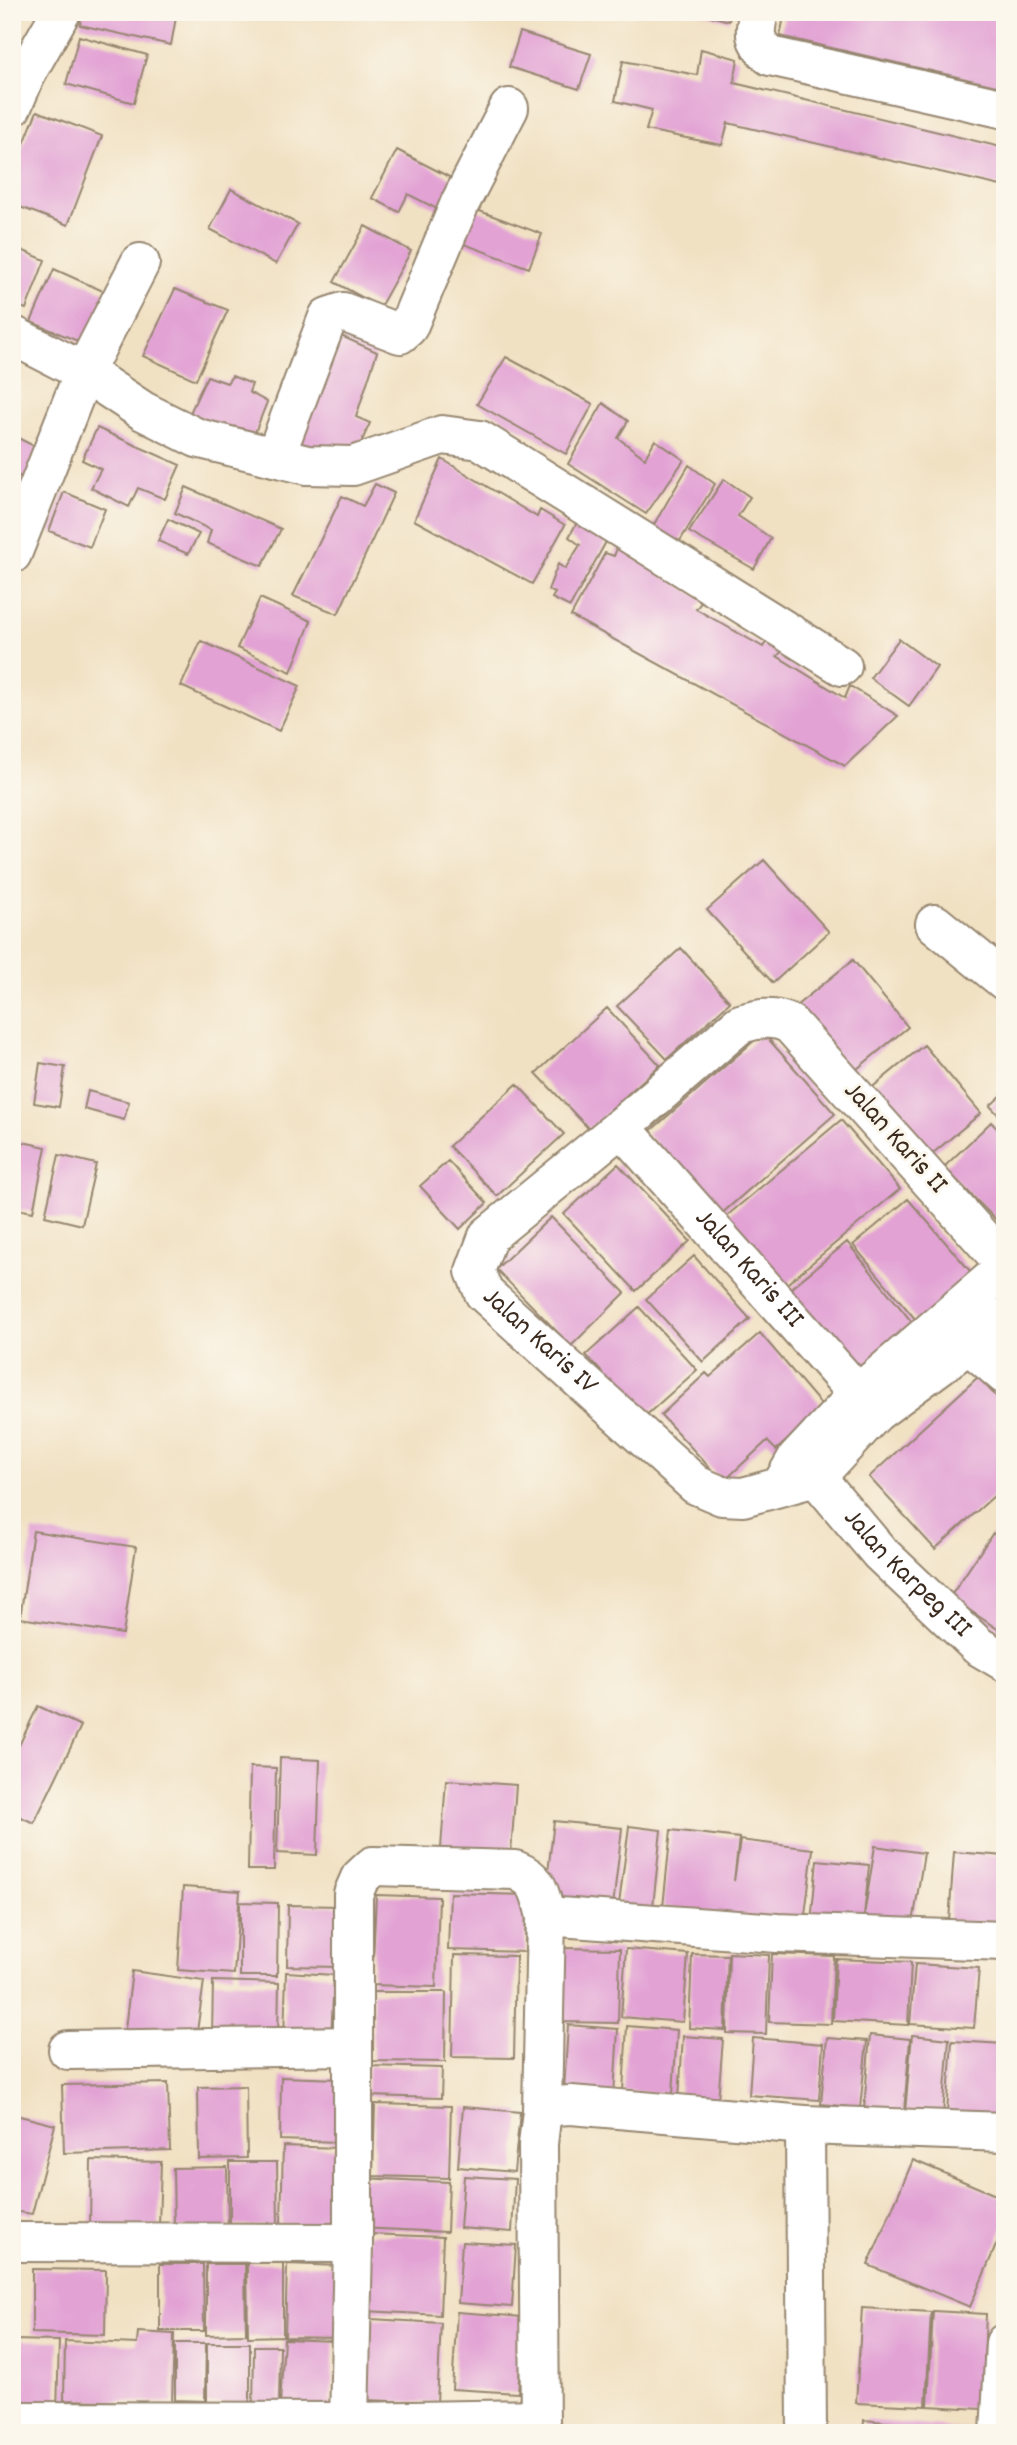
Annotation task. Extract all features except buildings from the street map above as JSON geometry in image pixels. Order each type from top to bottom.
[{"type":"street","points":[[12,107],[28,70],[61,12]]},
{"type":"street","points":[[759,12],[754,31],[759,46],[770,56],[1005,109]]},
{"type":"street","points":[[275,457],[328,317],[343,312],[400,334],[408,327],[460,203],[509,108]]},
{"type":"street","points":[[12,554],[84,372],[140,263]]},
{"type":"street","points":[[12,335],[84,372],[143,411],[197,438],[307,465],[353,466],[442,435],[480,440],[842,666]]},
{"type":"street","points":[[935,924],[1005,981]]},
{"type":"street","name":"Jalan Karis IV","points":[[779,1018],[762,1018],[740,1024],[621,1127],[488,1236],[475,1271],[484,1293],[696,1485],[722,1496],[743,1497],[816,1477]]},
{"type":"street","name":"Jalan Karis II","points":[[779,1018],[790,1024],[807,1042],[1005,1266]]},
{"type":"street","name":"Jalan Karis III","points":[[621,1127],[867,1404]]},
{"type":"street","points":[[778,1489],[796,1460],[867,1404],[1005,1266]]},
{"type":"street","points":[[816,1477],[867,1404],[1005,1317]]},
{"type":"street","points":[[967,1343],[1005,1375]]},
{"type":"street","name":"Jalan Karpeg III","points":[[816,1477],[880,1553],[978,1646],[1005,1662]]},
{"type":"street","points":[[12,2421],[540,2426],[538,2144],[542,2111],[546,1916],[538,1888],[530,1876],[515,1870],[373,1866],[360,1878],[353,1894],[353,2243],[349,2423]]},
{"type":"street","points":[[546,1916],[777,1933],[1005,1941]]},
{"type":"street","points":[[68,2050],[353,2046]]},
{"type":"street","points":[[542,2111],[555,2106],[571,2105],[805,2125],[1005,2132]]},
{"type":"street","points":[[805,2125],[807,2433]]},
{"type":"street","points":[[12,2242],[353,2243]]},
{"type":"street","points":[[1002,2419],[1005,2343]]}]
